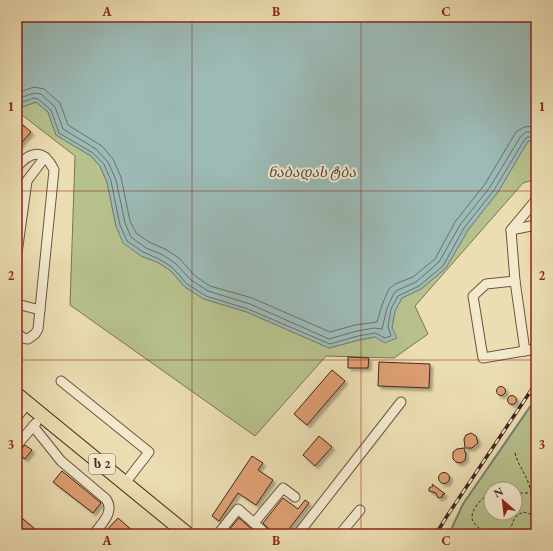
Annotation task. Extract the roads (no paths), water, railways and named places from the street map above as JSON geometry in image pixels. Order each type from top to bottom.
[{"type":"highway","name":"ს 2","points":[[22,399],[37,421],[125,484],[187,534]]},
{"type":"lane","points":[[17,167],[23,159],[31,154],[45,157],[50,161],[54,170],[38,329],[35,334],[28,339],[22,338],[17,333]]},
{"type":"lane","points":[[17,194],[45,157]]},
{"type":"lane","points":[[17,253],[27,181]]},
{"type":"lane","points":[[525,351],[515,280],[511,230],[536,200]]},
{"type":"lane","points":[[511,230],[536,226]]},
{"type":"lane","points":[[515,280],[486,284],[473,296],[483,358],[536,350]]},
{"type":"lane","points":[[17,304],[40,310]]},
{"type":"lane","points":[[61,382],[149,452],[125,484]]},
{"type":"lane","points":[[17,417],[22,399]]},
{"type":"lane","points":[[298,534],[401,402]]},
{"type":"lane","points":[[17,446],[37,421],[61,461],[106,499],[110,508],[109,512],[94,534]]},
{"type":"lane","points":[[254,523],[283,488],[295,497]]},
{"type":"lane","points":[[218,534],[238,509],[266,534]]},
{"type":"lane","points":[[340,534],[360,510]]},
{"type":"water","name":"ნაბადას ტბა","points":[[17,17],[536,17],[536,140],[528,141],[498,192],[468,230],[446,268],[421,289],[402,298],[395,311],[392,327],[397,338],[385,343],[375,337],[329,348],[247,312],[204,299],[185,287],[170,270],[157,262],[141,256],[123,243],[116,226],[107,182],[100,166],[91,156],[56,135],[48,112],[36,102],[17,109]]},
{"type":"waterway","points":[[449,534],[463,504],[536,398]]},
{"type":"railway","points":[[436,534],[536,383]]}]
